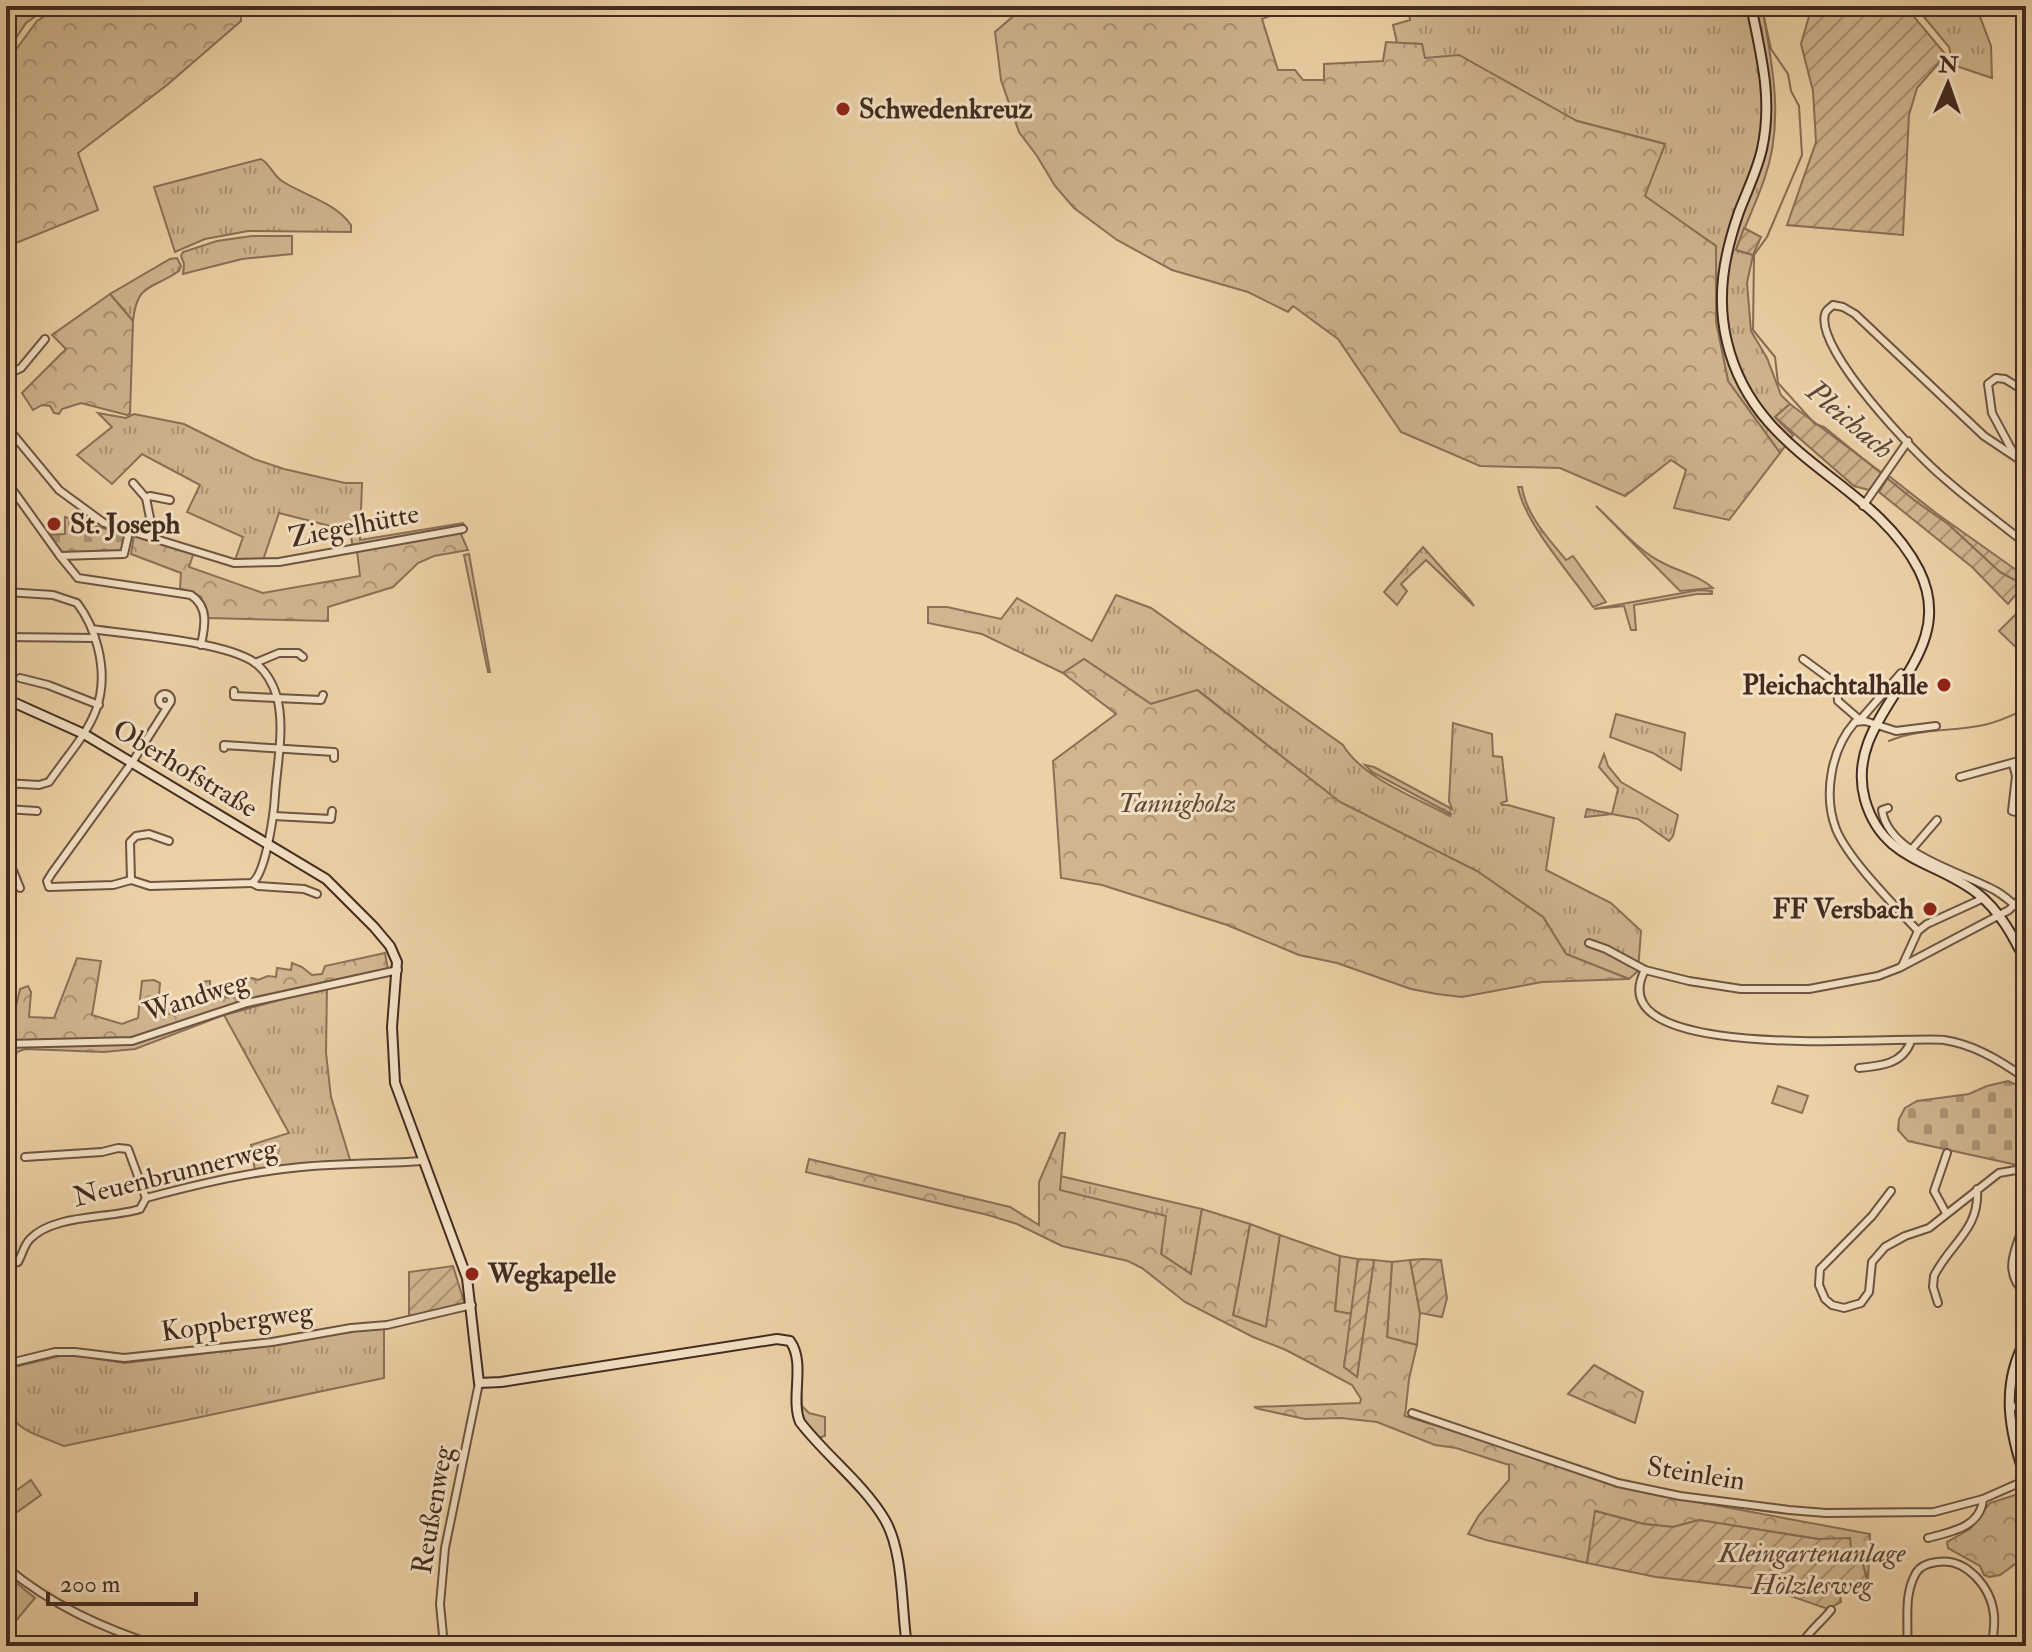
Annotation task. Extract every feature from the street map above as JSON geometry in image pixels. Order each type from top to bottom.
[{"type":"street","points":[[1751,6],[1765,65],[1766,125],[1756,170],[1725,255],[1721,285],[1723,321],[1733,363],[1750,398],[1773,430],[1863,506],[1906,551],[1918,569],[1926,592],[1929,617],[1926,639],[1875,725],[1864,754],[1862,784],[1865,801],[1887,840],[1908,857],[1966,884],[1984,898],[1999,915],[2026,962]]},
{"type":"street","points":[[2026,464],[1984,436],[1855,314],[1833,305],[1827,310],[1828,333],[1845,368],[1945,480],[2026,544]]},
{"type":"street","points":[[6,375],[21,368],[45,339]]},
{"type":"street","points":[[2014,454],[1992,413],[1988,384],[1996,378],[2005,379],[2026,392]]},
{"type":"street","name":"Ziegelhütte","points":[[6,426],[59,490],[104,523],[234,563],[279,562],[463,529]]},
{"type":"street","points":[[1863,506],[1908,441]]},
{"type":"street","points":[[133,483],[146,498],[154,538]]},
{"type":"street","points":[[6,486],[12,489],[78,578],[191,595],[203,607],[205,618],[201,645]]},
{"type":"street","points":[[146,498],[170,500]]},
{"type":"street","points":[[60,556],[124,554],[129,532]]},
{"type":"street","points":[[6,592],[71,599],[81,608],[95,638],[104,681],[99,705],[84,734],[49,782],[39,785],[6,783]]},
{"type":"street","points":[[92,629],[227,651],[255,663],[271,683],[277,699],[279,748],[274,816],[260,875],[252,883]]},
{"type":"street","points":[[6,637],[95,638]]},
{"type":"street","points":[[255,663],[279,653],[298,653],[303,657]]},
{"type":"street","points":[[1803,659],[1837,684],[1838,701],[1860,720],[1896,731],[1936,726]]},
{"type":"street","points":[[1903,676],[1855,722],[1846,735],[1833,768],[1830,795],[1836,830],[1876,885],[1918,931]]},
{"type":"street","points":[[20,678],[48,685],[99,705]]},
{"type":"street","points":[[234,691],[234,696],[277,699],[321,700],[323,695]]},
{"type":"street","name":"Oberhofstraße","points":[[6,699],[84,734],[336,887],[390,946],[398,970]]},
{"type":"street","points":[[168,706],[52,873],[47,881],[49,887],[113,885],[131,880],[150,886],[252,883],[304,889],[317,894]]},
{"type":"street","points":[[224,748],[224,745],[334,752],[334,758]]},
{"type":"street","points":[[1960,777],[2026,759]]},
{"type":"street","points":[[2013,764],[2016,776],[2012,811],[2026,815]]},
{"type":"street","points":[[1888,808],[1882,810],[1886,822],[1899,840],[1994,889],[2026,913]]},
{"type":"street","points":[[6,809],[37,811]]},
{"type":"street","points":[[274,816],[331,819],[332,811]]},
{"type":"street","points":[[1912,849],[1937,820]]},
{"type":"street","points":[[131,880],[130,842],[136,836],[149,834],[169,841]]},
{"type":"street","points":[[6,853],[20,888]]},
{"type":"street","points":[[1589,943],[1606,949],[1644,973],[1724,986],[1787,989],[1826,986],[1878,976],[1902,966],[1999,915],[2026,893]]},
{"type":"street","points":[[1902,966],[1918,931],[1984,898]]},
{"type":"street","points":[[398,970],[392,1027],[395,1083],[465,1272],[472,1305],[479,1383],[777,1339],[790,1341],[795,1352],[796,1410],[800,1422],[872,1503],[885,1520],[893,1540],[907,1646]]},
{"type":"street","name":"Wandweg","points":[[6,1044],[132,1041],[247,1003],[398,970]]},
{"type":"street","points":[[1644,973],[1642,997],[1651,1011],[1697,1031],[1787,1042],[1942,1040],[1964,1045],[2026,1079]]},
{"type":"street","points":[[1859,1068],[1895,1061],[1904,1054],[1911,1041]]},
{"type":"street","points":[[25,1157],[128,1149],[146,1198]]},
{"type":"street","points":[[1946,1213],[1934,1191],[1947,1153]]},
{"type":"street","name":"Neuenbrunnerweg","points":[[6,1266],[18,1262],[27,1242],[40,1230],[94,1216],[124,1214],[140,1209],[146,1198],[252,1173],[295,1167],[423,1161]]},
{"type":"street","points":[[1891,1191],[1872,1216],[1820,1269],[1819,1285],[1825,1299],[1832,1305],[1844,1308],[1861,1303],[1869,1292],[1871,1266],[1877,1255],[1896,1240],[1929,1228],[2003,1171],[2019,1171],[2026,1177]]},
{"type":"street","points":[[1938,1303],[1933,1287],[1934,1276],[1973,1221],[1978,1203],[1977,1189]]},
{"type":"street","points":[[2026,1219],[2012,1255],[2011,1268],[2017,1285],[2026,1294]]},
{"type":"street","name":"Koppbergweg","points":[[6,1364],[55,1352],[124,1358],[272,1342],[387,1325],[472,1305]]},
{"type":"street","points":[[2026,1339],[2011,1375],[2020,1408],[2014,1445],[2026,1480]]},
{"type":"street","name":"Reußenweg","points":[[444,1646],[440,1604],[445,1548],[479,1383]]},
{"type":"street","name":"Steinlein","points":[[1412,1413],[1645,1490],[1826,1513],[1927,1513],[1983,1499],[2026,1480]]},
{"type":"street","name":"Steinlein","points":[[1928,1538],[1972,1522],[1983,1508],[1983,1499]]},
{"type":"street","points":[[1907,1646],[1908,1599],[1916,1574],[1928,1563],[1948,1561],[1957,1562],[1970,1571],[1991,1604],[1994,1614],[1992,1646]]},
{"type":"street","points":[[6,1567],[95,1624],[158,1646]]},
{"type":"street","points":[[1801,1646],[1806,1635],[1819,1626],[1831,1610]]},
{"type":"green space","points":[[6,6],[50,6],[26,23],[6,53]]},
{"type":"green space","points":[[61,6],[241,6],[241,21],[167,85],[78,153],[98,210],[6,247],[6,63],[37,21]]},
{"type":"green space","points":[[1025,6],[1283,6],[1283,11],[1262,19],[1278,70],[1295,70],[1303,80],[1324,80],[1324,64],[1383,61],[1386,42],[1422,44],[1425,58],[1459,55],[1577,121],[1665,144],[1645,196],[1716,246],[1716,322],[1728,381],[1780,453],[1729,520],[1674,508],[1686,470],[1671,460],[1625,496],[1560,468],[1480,466],[1401,432],[1338,339],[1293,306],[1288,312],[1248,292],[1172,270],[1117,240],[1074,208],[1055,186],[1019,132],[1001,80],[995,32]]},
{"type":"green space","points":[[1408,6],[1762,6],[1775,93],[1774,136],[1764,180],[1736,250],[1753,255],[1747,283],[1751,331],[1767,358],[1781,395],[1790,404],[1775,417],[1793,435],[1780,453],[1728,381],[1716,322],[1716,246],[1644,196],[1665,144],[1577,121],[1424,58],[1422,44],[1397,43],[1393,25],[1410,20]]},
{"type":"green space","points":[[1812,6],[1909,6],[1910,12],[1946,55],[1917,88],[1909,115],[1903,235],[1787,225],[1816,142],[1813,91],[1801,44]]},
{"type":"green space","points":[[1959,6],[1976,6],[1991,46],[1992,78],[1947,63],[1952,60],[1949,47],[1924,17]]},
{"type":"green space","points":[[261,159],[282,181],[336,210],[351,225],[351,232],[248,231],[205,239],[175,252],[154,187]]},
{"type":"green space","points":[[1744,228],[1761,237],[1753,255],[1736,250]]},
{"type":"green space","points":[[252,236],[292,236],[292,254],[242,259],[183,274],[183,252],[217,241]]},
{"type":"green space","points":[[177,258],[181,266],[179,271],[142,293],[133,321],[110,294],[170,259]]},
{"type":"green space","points":[[110,294],[133,321],[130,414],[81,403],[62,409],[59,414],[54,413],[50,406],[42,405],[33,410],[22,393],[66,349],[52,335]]},
{"type":"green space","points":[[1790,404],[1882,473],[1869,490],[1854,486],[1775,417]]},
{"type":"green space","points":[[98,413],[126,418],[134,414],[184,424],[254,459],[284,469],[345,483],[362,483],[360,540],[464,525],[353,548],[350,531],[279,513],[262,563],[234,563],[243,537],[187,512],[200,485],[142,454],[112,484],[77,455],[112,427]]},
{"type":"green space","points":[[1889,476],[2026,577],[2026,582],[2008,604],[1972,567],[1879,492]]},
{"type":"green space","points":[[1518,487],[1522,487],[1528,507],[1545,535],[1566,560],[1573,556],[1606,602],[1593,607],[1539,533]]},
{"type":"green space","points":[[1596,506],[1645,552],[1713,588],[1680,591]]},
{"type":"green space","points":[[65,517],[123,534],[125,546],[120,552],[61,553],[46,535],[65,534]]},
{"type":"green space","points":[[460,532],[468,550],[434,556],[418,563],[393,587],[328,607],[328,621],[208,618],[201,597],[180,588],[181,573],[131,554],[134,535],[194,552],[189,567],[263,593],[360,576],[357,551]]},
{"type":"green space","points":[[1423,547],[1474,606],[1426,560],[1401,584],[1407,591],[1397,605],[1384,592]]},
{"type":"green space","points":[[469,554],[490,672],[464,555]]},
{"type":"green space","points":[[1699,590],[1712,591],[1712,594],[1634,605],[1636,630],[1631,630],[1624,606],[1594,609]]},
{"type":"green space","points":[[1116,595],[1151,608],[1343,745],[1352,757],[1377,777],[1450,816],[1372,772],[1365,765],[1452,809],[1449,801],[1453,723],[1492,734],[1493,756],[1502,757],[1507,801],[1502,805],[1554,818],[1546,870],[1611,903],[1641,931],[1638,971],[1629,979],[1566,954],[1543,917],[1477,871],[1339,802],[1198,690],[1151,704],[1084,659],[1063,673],[982,634],[928,623],[928,607],[947,607],[1001,619],[1017,598],[1092,641]]},
{"type":"green space","points":[[2026,604],[2026,657],[1999,631]]},
{"type":"green space","name":"Tannigholz","points":[[1084,659],[1151,704],[1197,690],[1340,802],[1477,871],[1543,917],[1566,954],[1629,979],[1542,982],[1462,997],[1437,994],[1411,989],[1337,963],[1299,955],[1227,925],[1102,885],[1061,878],[1053,761],[1116,714],[1063,673]]},
{"type":"green space","points":[[1616,714],[1685,733],[1681,770],[1653,753],[1610,737]]},
{"type":"green space","points":[[1604,754],[1608,766],[1621,782],[1678,815],[1669,841],[1638,819],[1612,814],[1618,789],[1599,767]]},
{"type":"green space","points":[[1587,809],[1612,814],[1585,817]]},
{"type":"green space","points":[[385,953],[388,970],[224,1015],[135,1049],[104,1052],[25,1049],[17,1052],[14,1062],[7,1064],[6,1061],[6,1026],[11,1027],[20,989],[28,986],[31,992],[29,1017],[54,1018],[77,958],[101,961],[92,1015],[122,1024],[138,1018],[142,981],[160,983],[158,1006],[181,1000],[182,1008],[187,1011],[201,1004],[200,982],[210,981],[210,990],[228,998],[236,994],[239,982],[276,977],[277,968],[291,970],[292,963],[312,975],[322,974],[325,966]]},
{"type":"green space","points":[[327,987],[326,1053],[331,1097],[351,1163],[255,1171],[251,1145],[289,1133],[224,1015]]},
{"type":"green space","points":[[2008,1081],[2026,1089],[2026,1167],[1908,1141],[1898,1130],[1905,1108],[1917,1101],[1969,1094]]},
{"type":"green space","points":[[1778,1086],[1808,1096],[1802,1113],[1772,1103]]},
{"type":"green space","points":[[1060,1133],[1065,1133],[1060,1190],[1166,1216],[1161,1254],[1191,1274],[1202,1209],[1250,1224],[1233,1315],[1266,1327],[1280,1235],[1340,1256],[1335,1311],[1352,1314],[1344,1367],[1357,1376],[1374,1260],[1392,1262],[1387,1337],[1417,1345],[1405,1416],[1660,1495],[1870,1534],[1868,1580],[1862,1561],[1852,1561],[1818,1539],[1699,1520],[1673,1527],[1644,1524],[1596,1511],[1587,1563],[1468,1534],[1479,1515],[1509,1480],[1509,1465],[1456,1448],[1435,1445],[1377,1422],[1341,1418],[1305,1419],[1254,1407],[1360,1403],[1361,1399],[1352,1385],[1185,1302],[1142,1268],[1128,1261],[1062,1246],[1017,1224],[988,1215],[806,1172],[809,1159],[1010,1207],[1039,1225],[1039,1182]]},
{"type":"green space","points":[[1060,1176],[1202,1209],[1191,1274],[1161,1254],[1165,1216],[1060,1191]]},
{"type":"green space","points":[[1250,1224],[1280,1235],[1266,1327],[1233,1315]]},
{"type":"green space","points":[[1340,1256],[1358,1259],[1352,1314],[1335,1311]]},
{"type":"green space","points":[[1358,1259],[1374,1260],[1357,1377],[1344,1367]]},
{"type":"green space","points":[[1410,1260],[1420,1313],[1417,1345],[1387,1338],[1392,1262]]},
{"type":"green space","points":[[1410,1260],[1441,1260],[1447,1298],[1442,1317],[1420,1313]]},
{"type":"green space","points":[[453,1266],[465,1305],[409,1319],[409,1272]]},
{"type":"green space","points":[[384,1328],[384,1378],[64,1446],[22,1428],[8,1403],[6,1369],[68,1354],[125,1363]]},
{"type":"green space","points":[[799,1349],[802,1406],[809,1413],[825,1417],[825,1436],[817,1438],[800,1415]]},
{"type":"green space","points":[[1594,1365],[1643,1392],[1635,1423],[1568,1394]]},
{"type":"green space","points":[[31,1480],[41,1495],[6,1520],[6,1498]]},
{"type":"green space","points":[[2018,1494],[2026,1496],[2026,1556],[2000,1575],[1989,1577],[1984,1575],[1980,1566],[1948,1548],[1947,1542],[1970,1529],[1990,1503]]},
{"type":"green space","name":"Kleingartenanlage Hölzlesweg","points":[[1595,1511],[1644,1524],[1673,1527],[1699,1520],[1818,1539],[1850,1538],[1852,1561],[1862,1561],[1867,1580],[1839,1590],[1841,1602],[1828,1609],[1776,1591],[1656,1577],[1587,1563]]},
{"type":"green space","points":[[15,1582],[35,1598],[10,1628],[6,1624],[6,1593]]},
{"type":"waterway","name":"Pleichach","points":[[1765,6],[1763,13],[1771,49],[1788,74],[1791,91],[1799,106],[1802,155],[1767,237],[1754,255],[1753,330],[1775,357],[1778,383],[1815,424],[1824,427],[1948,524],[2000,572],[2026,586]]},
{"type":"waterway","name":"Pleichach","points":[[1889,741],[1912,734],[1990,724],[2026,709]]},
{"type":"waterway","name":"Pleichach","points":[[2025,1404],[2026,1390]]},
{"type":"waterway","name":"Pleichach","points":[[2024,1411],[2026,1422]]},
{"type":"place","name":"Schwedenkreuz","points":[[843,109]]},
{"type":"place","name":"St. Joseph","points":[[54,524]]},
{"type":"place","name":"Pleichachtalhalle","points":[[1944,685]]},
{"type":"place","name":"FF Versbach","points":[[1930,909]]},
{"type":"place","name":"Wegkapelle","points":[[472,1274]]}]
